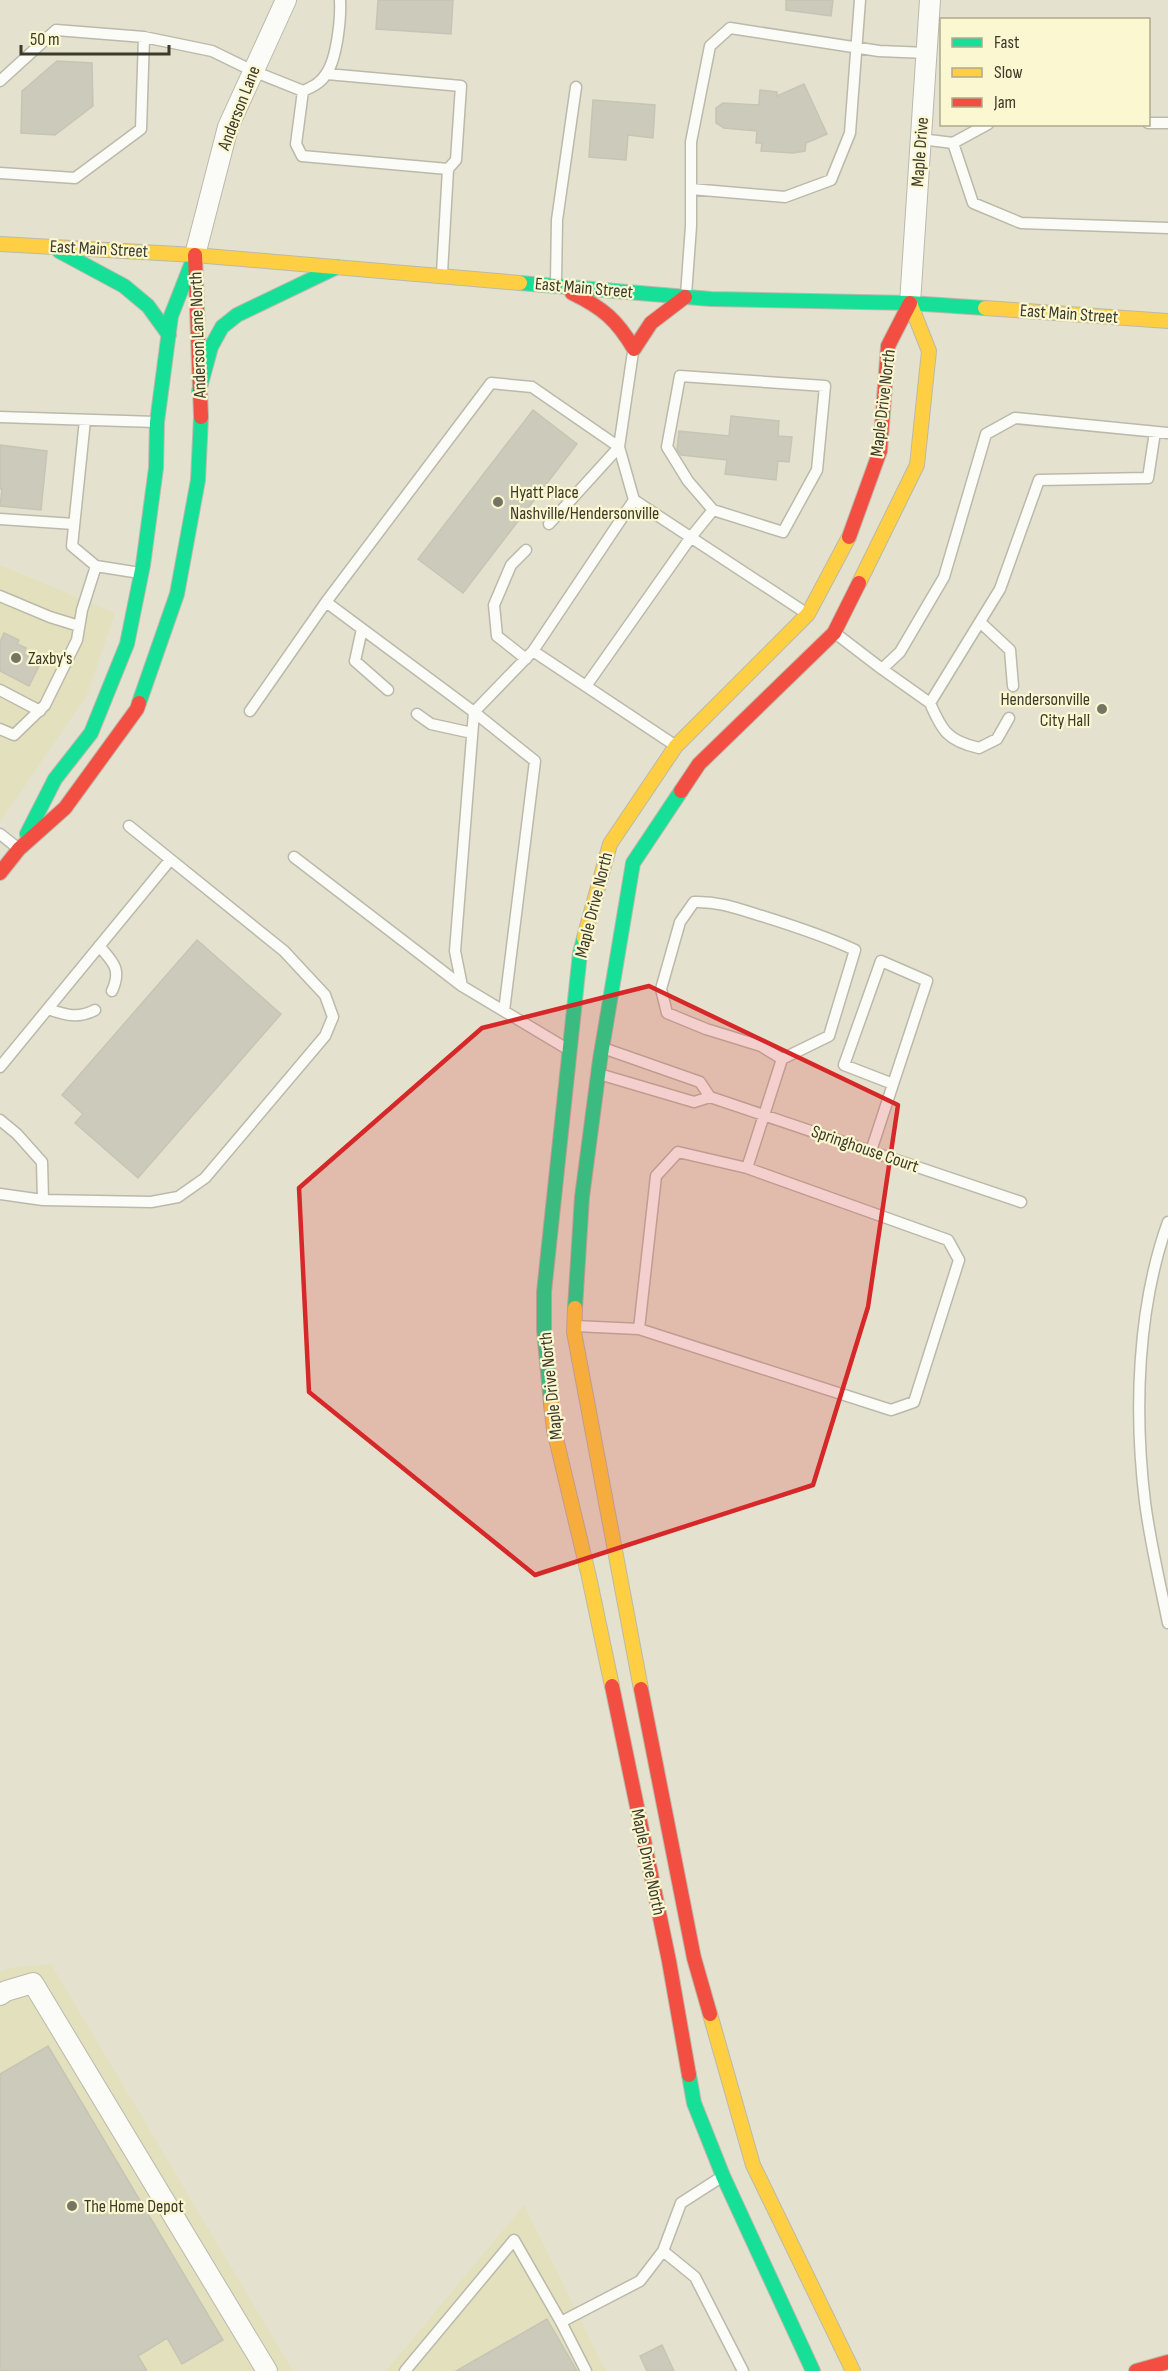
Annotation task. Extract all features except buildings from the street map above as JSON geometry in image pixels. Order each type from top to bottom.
[{"type":"street","name":"Anderson Lane","points":[[195,255],[228,127],[286,0]]},
{"type":"street","name":"Maple Drive","points":[[910,303],[930,0]]},
{"type":"street","name":"East Main Street","points":[[0,244],[195,255],[686,297],[910,303],[1168,321]]},
{"type":"street","points":[[50,247],[124,286],[148,306],[169,335]]},
{"type":"street","name":"Anderson Lane North","points":[[19,849],[56,779],[91,733],[127,644],[142,573],[156,468],[157,423],[171,316],[195,255]]},
{"type":"street","name":"Anderson Lane North","points":[[0,873],[19,849],[65,808],[137,709],[177,594],[198,480],[201,427],[195,255]]},
{"type":"street","points":[[200,391],[211,347],[222,327],[237,315],[337,267]]},
{"type":"street","points":[[556,285],[604,309],[619,324],[633,349],[651,323],[686,297]]},
{"type":"street","name":"Maple Drive North","points":[[813,2371],[738,2170],[694,1958],[604,1574],[554,1430],[562,1330],[582,1197],[590,1057],[580,953],[610,844],[688,755],[821,623],[917,465],[929,351],[910,303]]},
{"type":"street","name":"Maple Drive North","points":[[853,2371],[738,2170],[694,2103],[562,1330],[544,1292],[590,1057],[633,862],[688,755],[821,623],[880,451],[888,346],[910,303]]},
{"type":"street","points":[[669,1961],[694,1958]]},
{"type":"street","points":[[0,1995],[6,1990],[33,1983],[267,2371]]},
{"type":"street","points":[[1136,2371],[1168,2362]]},
{"type":"lane","points":[[0,81],[56,30],[144,37],[212,51],[253,71],[303,91],[316,85],[327,74],[333,58],[341,15],[340,0]]},
{"type":"lane","points":[[691,189],[784,197],[831,180],[849,133],[860,0]]},
{"type":"lane","points":[[686,297],[692,226],[691,142],[710,46],[730,28],[879,51],[927,53]]},
{"type":"lane","points":[[0,172],[75,178],[141,129],[144,37]]},
{"type":"lane","points":[[327,74],[461,86],[456,160],[448,169],[442,276]]},
{"type":"lane","points":[[556,285],[557,220],[576,87]]},
{"type":"lane","points":[[303,91],[296,144],[302,156],[448,169]]},
{"type":"lane","points":[[1150,123],[1168,123]]},
{"type":"lane","points":[[921,139],[953,143],[984,126]]},
{"type":"lane","points":[[953,143],[973,203],[1021,223],[1168,228]]},
{"type":"lane","points":[[633,349],[619,447],[634,500],[821,623],[930,703],[941,729],[962,744],[979,748],[997,739],[1009,718]]},
{"type":"lane","points":[[680,376],[825,386],[816,470],[783,532],[713,510],[688,481],[667,447],[680,376]]},
{"type":"lane","points":[[250,711],[326,602],[491,383],[532,387],[619,447]]},
{"type":"lane","points":[[0,417],[157,423]]},
{"type":"lane","points":[[882,669],[900,652],[944,577],[986,434],[1015,418],[1168,433]]},
{"type":"lane","points":[[85,420],[72,546],[96,566],[142,573]]},
{"type":"lane","points":[[930,703],[1000,588],[1039,480],[1148,478],[1155,432]]},
{"type":"lane","points":[[549,524],[619,447]]},
{"type":"lane","points":[[462,986],[455,951],[474,712],[529,655],[634,500]]},
{"type":"lane","points":[[586,686],[691,537],[713,510]]},
{"type":"lane","points":[[0,519],[74,524]]},
{"type":"lane","points":[[526,550],[511,565],[494,605],[497,636],[586,686],[688,755]]},
{"type":"lane","points":[[0,729],[14,735],[45,705],[77,640],[96,566]]},
{"type":"lane","points":[[0,596],[50,617],[79,626]]},
{"type":"lane","points":[[326,602],[474,712],[535,761],[504,1011]]},
{"type":"lane","points":[[980,622],[1010,650],[1013,686]]},
{"type":"lane","points":[[362,629],[355,661],[388,690]]},
{"type":"lane","points":[[0,690],[39,711]]},
{"type":"lane","points":[[417,714],[430,724],[472,733]]},
{"type":"lane","points":[[0,1194],[43,1200],[151,1202],[178,1197],[205,1178],[325,1036],[333,1017],[325,995],[284,951],[129,826]]},
{"type":"lane","points":[[0,834],[19,849]]},
{"type":"lane","points":[[294,857],[462,986],[504,1011],[590,1057],[694,1102],[710,1097],[700,1082],[590,1057]]},
{"type":"lane","points":[[0,1067],[170,860]]},
{"type":"lane","points":[[747,1168],[782,1059],[829,1036],[855,950],[805,929],[715,901],[694,902],[680,922],[661,990],[667,1013],[706,1029],[761,1046],[782,1059]]},
{"type":"lane","points":[[99,946],[114,963],[118,978],[112,991]]},
{"type":"lane","points":[[871,1151],[927,981],[881,961],[844,1065],[893,1084]]},
{"type":"lane","points":[[48,1009],[69,1016],[85,1015],[95,1010]]},
{"type":"lane","name":"Springhouse Court","points":[[710,1097],[1021,1202]]},
{"type":"lane","points":[[0,1120],[42,1162],[43,1200]]},
{"type":"lane","points":[[562,1330],[639,1329],[891,1410],[914,1402],[959,1260],[948,1240],[747,1168],[678,1152],[656,1176],[639,1329]]},
{"type":"lane","points":[[1168,1222],[1151,1280],[1138,1417],[1145,1503],[1168,1623]]},
{"type":"lane","points":[[561,2322],[640,2281],[663,2251],[681,2202],[738,2170]]},
{"type":"lane","points":[[405,2371],[514,2240],[586,2371]]},
{"type":"lane","points":[[663,2251],[695,2277],[742,2371]]},
{"type":"highlighted area","points":[[649,986],[898,1105],[868,1307],[813,1485],[535,1575],[309,1392],[299,1188],[482,1028]]},
{"type":"shaded area","points":[[0,565],[115,613],[87,695],[0,822]]},
{"type":"shaded area","name":"The Home Depot","points":[[51,1964],[293,2371],[0,2371],[0,1973],[8,1968]]},
{"type":"shaded area","points":[[524,2205],[606,2371],[386,2371]]},
{"type":"traffic: fast","points":[[59,251],[124,286],[148,306],[169,335]]},
{"type":"traffic: fast","points":[[27,834],[55,779],[91,733],[127,644],[143,565],[156,468],[157,422],[171,316],[191,265]]},
{"type":"traffic: fast","points":[[199,391],[211,347],[222,327],[237,315],[337,267]]},
{"type":"traffic: fast","points":[[520,283],[711,299],[910,303],[985,308]]},
{"type":"traffic: fast","points":[[139,703],[177,594],[198,480],[201,417]]},
{"type":"traffic: fast","points":[[575,1308],[582,1197],[600,1060],[633,863],[681,791]]},
{"type":"traffic: fast","points":[[551,1404],[544,1330],[544,1292],[580,953],[584,938]]},
{"type":"traffic: fast","points":[[689,2075],[694,2103],[723,2176],[813,2371]]},
{"type":"traffic: slow","points":[[0,244],[195,255],[520,283]]},
{"type":"traffic: slow","points":[[859,583],[917,465],[929,351],[910,303]]},
{"type":"traffic: slow","points":[[985,308],[1168,321]]},
{"type":"traffic: slow","points":[[584,938],[610,844],[676,746],[808,614],[849,537]]},
{"type":"traffic: slow","points":[[575,1308],[574,1332],[641,1689]]},
{"type":"traffic: slow","points":[[551,1404],[554,1430],[612,1686]]},
{"type":"traffic: slow","points":[[710,2014],[753,2165],[853,2371]]},
{"type":"traffic: jam","points":[[195,255],[201,417]]},
{"type":"traffic: jam","points":[[572,293],[592,304],[615,322],[634,349]]},
{"type":"traffic: jam","points":[[634,349],[651,323],[685,297]]},
{"type":"traffic: jam","points":[[849,537],[880,451],[888,346],[910,303]]},
{"type":"traffic: jam","points":[[681,791],[699,764],[834,633],[859,583]]},
{"type":"traffic: jam","points":[[0,873],[19,849],[65,808],[137,709],[139,703]]},
{"type":"traffic: jam","points":[[612,1686],[669,1961],[689,2075]]},
{"type":"traffic: jam","points":[[641,1689],[694,1958],[710,2014]]},
{"type":"traffic: jam","points":[[1136,2371],[1168,2362]]},
{"type":"place","name":"Hyatt Place Nashville/Hendersonville","points":[[498,502]]},
{"type":"place","name":"Zaxby's","points":[[16,658]]},
{"type":"place","name":"Hendersonville City Hall","points":[[1102,709]]},
{"type":"place","name":"The Home Depot","points":[[72,2206]]}]
